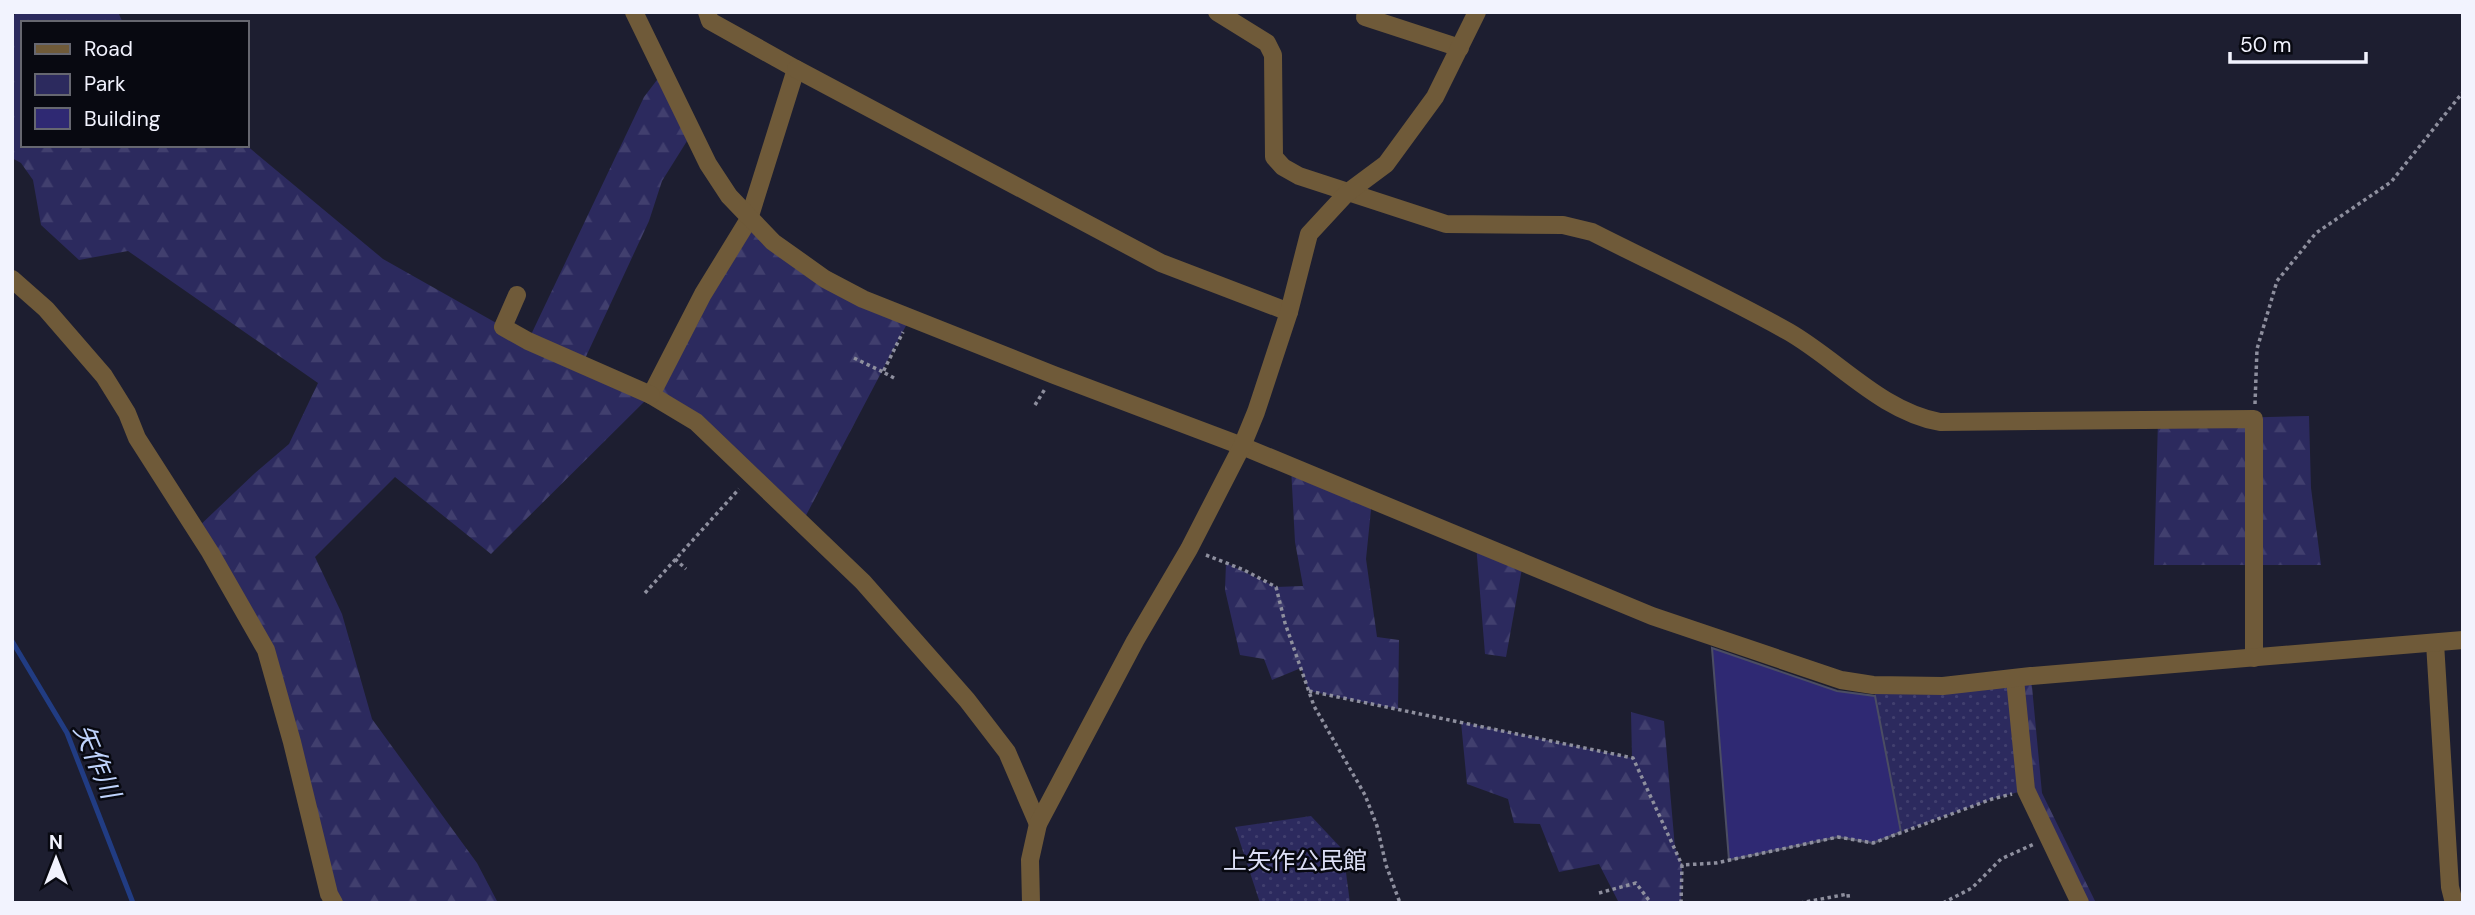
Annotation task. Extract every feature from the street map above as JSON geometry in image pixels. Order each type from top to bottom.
[{"type":"street","points":[[634,12],[708,164],[729,197],[774,242],[825,279],[863,299],[1242,446],[1652,616],[1841,680],[1873,685],[1943,686],[2031,676],[2463,640]]},
{"type":"street","points":[[706,12],[710,21],[796,69],[1161,264],[1289,312]]},
{"type":"street","points":[[1217,12],[1268,43],[1273,55],[1274,157],[1283,167],[1299,176],[1446,224],[1563,225],[1592,232],[1791,333],[1880,397],[1923,419],[1940,422],[2254,419],[2253,658]]},
{"type":"street","points":[[1366,12],[1365,17],[1460,48]]},
{"type":"street","points":[[1031,903],[1030,860],[1038,824],[1135,641],[1189,549],[1242,446],[1289,312],[1309,234],[1347,192],[1386,164],[1435,97],[1477,12]]},
{"type":"street","points":[[651,395],[703,294],[749,219],[796,69]]},
{"type":"street","points":[[12,279],[46,309],[104,376],[127,413],[137,438],[210,552],[266,650],[292,741],[329,894],[334,903]]},
{"type":"street","points":[[517,295],[503,327],[528,341],[651,395],[696,422],[863,582],[967,700],[1007,752],[1038,824]]},
{"type":"street","points":[[2435,643],[2450,887],[2454,903]]},
{"type":"street","points":[[2015,679],[2026,790],[2080,903]]},
{"type":"path","points":[[2254,419],[2257,349],[2277,281],[2316,233],[2391,182],[2463,92]]},
{"type":"path","points":[[883,372],[910,318]]},
{"type":"path","points":[[854,358],[894,378]]},
{"type":"path","points":[[645,593],[752,474]]},
{"type":"path","points":[[1189,549],[1244,570],[1276,587],[1285,623],[1314,706],[1365,795],[1377,825],[1400,903]]},
{"type":"path","points":[[676,559],[686,569]]},
{"type":"path","points":[[1309,691],[1633,758],[1682,864],[1681,903]]},
{"type":"path","points":[[1682,864],[1716,863],[1838,837],[1873,843],[1992,799],[2026,790]]},
{"type":"path","points":[[1943,903],[1972,888],[2001,859],[2049,837]]},
{"type":"path","points":[[1599,893],[1636,883],[1651,903]]},
{"type":"path","points":[[1800,903],[1848,894],[1849,903]]},
{"type":"green space","points":[[17,12],[118,12],[122,21],[21,21],[21,147],[248,147],[383,259],[528,341],[644,97],[663,72],[692,133],[662,181],[649,221],[583,363],[651,395],[491,554],[395,477],[315,557],[342,614],[372,719],[477,863],[498,903],[334,903],[266,650],[196,529],[289,444],[318,383],[128,251],[79,260],[41,225],[33,180],[21,163],[12,158],[12,18]]},
{"type":"green space","points":[[749,219],[773,242],[910,318],[802,523],[651,395]]},
{"type":"green space","points":[[2309,416],[2311,488],[2321,565],[2154,565],[2158,420]]},
{"type":"green space","points":[[1291,467],[1372,500],[1366,559],[1377,637],[1399,640],[1398,709],[1309,691],[1301,668],[1272,680],[1264,659],[1240,655],[1225,590],[1226,563],[1276,587],[1303,586],[1295,542]]},
{"type":"green space","points":[[1476,544],[1523,563],[1506,657],[1485,654]]},
{"type":"green space","points":[[2031,676],[2042,793],[2096,903],[2080,903],[2026,790],[2015,679]]},
{"type":"green space","points":[[2015,679],[2026,790],[1992,799],[1901,832],[1873,685]]},
{"type":"green space","points":[[1631,712],[1664,721],[1675,848],[1682,865],[1681,903],[1619,903],[1599,864],[1559,872],[1540,824],[1514,823],[1508,799],[1467,784],[1461,722],[1632,758]]},
{"type":"green space","name":"上矢作公民館","points":[[1311,816],[1343,850],[1350,903],[1260,903],[1235,827]]},
{"type":"building","points":[[1712,648],[1837,691],[1875,696],[1901,832],[1873,843],[1838,837],[1729,860]]},
{"type":"waterway","name":"矢作川","points":[[12,641],[67,733],[133,903]]}]
